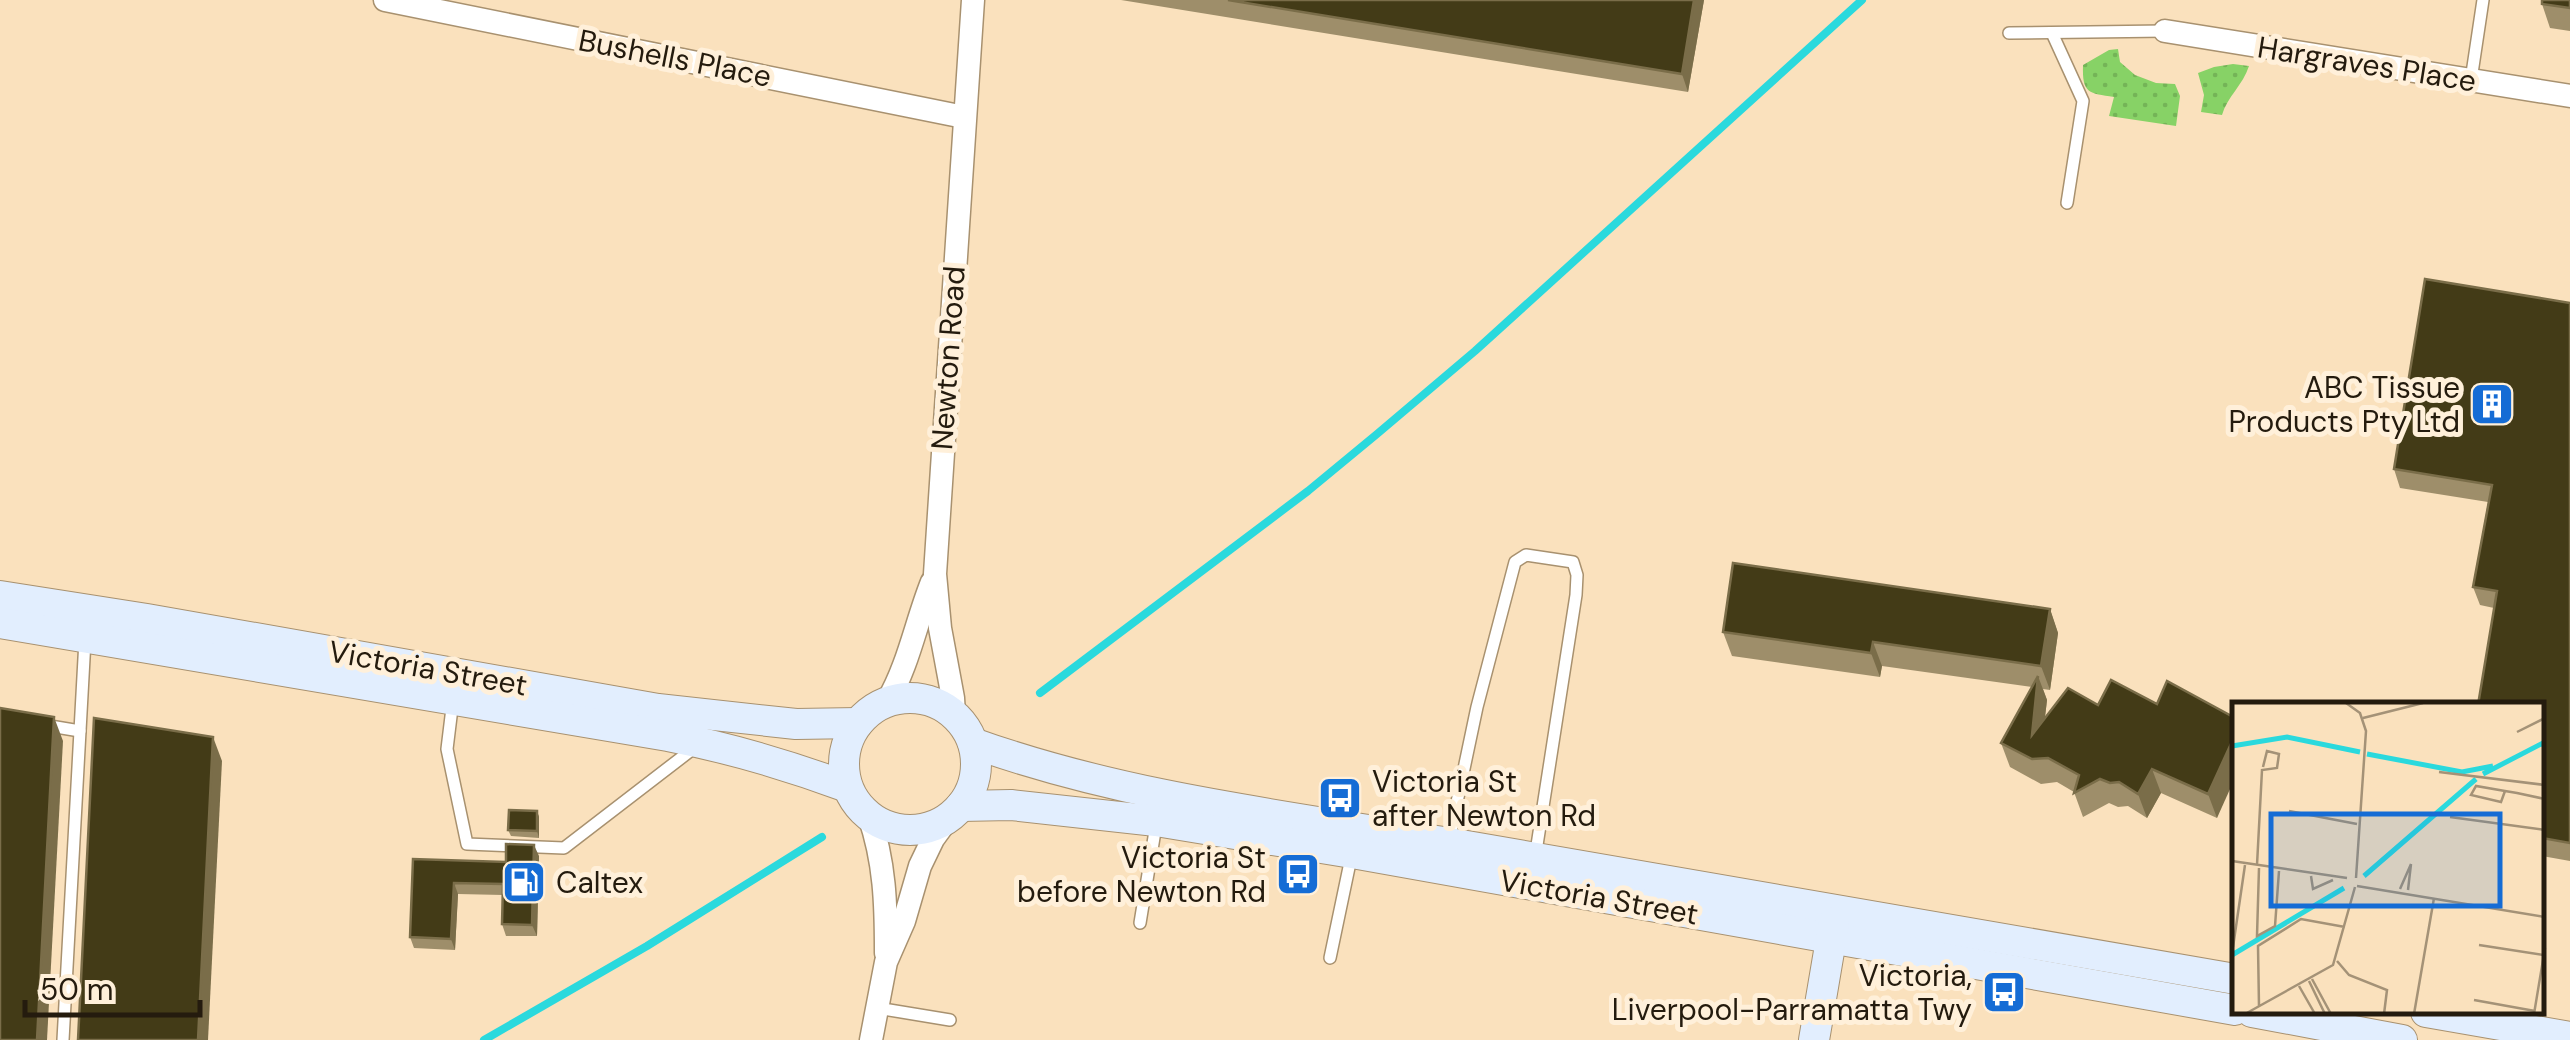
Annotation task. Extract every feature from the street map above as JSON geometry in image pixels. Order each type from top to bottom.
[{"type":"main road","name":"Victoria Street","points":[[0,596],[658,709],[796,724],[858,723]]},
{"type":"main road","name":"Victoria Street","points":[[0,623],[701,742],[792,766],[848,787]]},
{"type":"main road","points":[[905,698],[939,705],[954,714],[973,744],[976,765],[972,787],[955,811],[919,830],[884,825],[869,816],[848,787],[844,764],[847,742],[858,723],[887,702],[905,698]]},
{"type":"main road","name":"Victoria Street","points":[[973,744],[1044,767],[1174,796],[1536,858],[2232,1009]]},
{"type":"main road","name":"Victoria Street","points":[[955,811],[1011,804],[1156,821],[1352,853],[2232,979]]},
{"type":"main road","points":[[1814,1040],[1834,923]]},
{"type":"main road","points":[[2268,1015],[2402,1040]]},
{"type":"main road","points":[[2443,1015],[2570,1037]]},
{"type":"street","name":"Bushells Place","points":[[385,0],[964,117]]},
{"type":"street","name":"Newton Road","points":[[954,714],[934,574],[973,0]]},
{"type":"street","name":"Hargraves Place","points":[[2165,32],[2570,96]]},
{"type":"street","points":[[887,702],[900,680],[934,574]]},
{"type":"street","points":[[886,962],[932,839],[955,811]]},
{"type":"street","points":[[869,816],[886,888],[886,962],[871,1040]]},
{"type":"lane","points":[[2471,80],[2483,0]]},
{"type":"lane","points":[[2009,33],[2165,32]]},
{"type":"lane","points":[[2052,33],[2083,101],[2067,203]]},
{"type":"lane","points":[[1449,843],[1476,707],[1515,562],[1526,555],[1573,562],[1578,576],[1576,594],[1536,858]]},
{"type":"lane","points":[[64,1040],[85,636]]},
{"type":"lane","points":[[453,699],[448,749],[467,844],[564,848],[701,742]]},
{"type":"lane","points":[[32,723],[80,730]]},
{"type":"lane","points":[[1140,923],[1156,821]]},
{"type":"lane","points":[[1330,958],[1352,853]]},
{"type":"lane","points":[[877,1008],[950,1020]]},
{"type":"green space","points":[[2118,49],[2120,62],[2135,75],[2156,83],[2175,84],[2180,96],[2176,126],[2109,116],[2114,97],[2093,93],[2086,87],[2083,65]]},
{"type":"green space","points":[[2233,64],[2249,66],[2222,115],[2201,112],[2204,95],[2198,73]]},
{"type":"building","points":[[1228,0],[1694,0],[1682,74]]},
{"type":"building","points":[[2542,0],[2570,0],[2570,8],[2542,4]]},
{"type":"building","points":[[2425,279],[2570,303],[2570,843],[2545,839],[2545,702],[2478,702],[2497,591],[2473,587],[2492,485],[2394,469]]},
{"type":"building","points":[[1733,563],[2050,609],[2041,666],[1873,642],[1871,653],[1723,632]]},
{"type":"building","points":[[2038,676],[2032,735],[2068,688],[2098,705],[2111,680],[2157,704],[2167,681],[2232,716],[2232,742],[2208,794],[2152,769],[2138,794],[2119,782],[2100,779],[2074,793],[2079,775],[2048,758],[2032,759],[2001,743]]},
{"type":"building","points":[[0,708],[54,717],[37,1040],[0,1040]]},
{"type":"building","points":[[94,718],[213,737],[198,1040],[78,1040]]},
{"type":"building","points":[[509,810],[537,811],[537,831],[508,830]]},
{"type":"building","points":[[506,844],[534,845],[532,925],[502,924],[503,884],[454,883],[451,939],[410,937],[413,859],[506,862]]},
{"type":"waterway","points":[[1040,693],[1308,491],[1377,434],[1475,351],[1862,0]]},
{"type":"waterway","points":[[484,1040],[647,946],[822,837]]},
{"type":"place","name":"ABC Tissue Products Pty Ltd","points":[[2492,404]]},
{"type":"place","name":"Victoria St after Newton Rd","points":[[1340,798]]},
{"type":"place","name":"Victoria St before Newton Rd","points":[[1298,874]]},
{"type":"place","name":"Caltex","points":[[524,882]]},
{"type":"place","name":"Victoria, Liverpool-Parramatta Twy","points":[[2004,992]]}]
